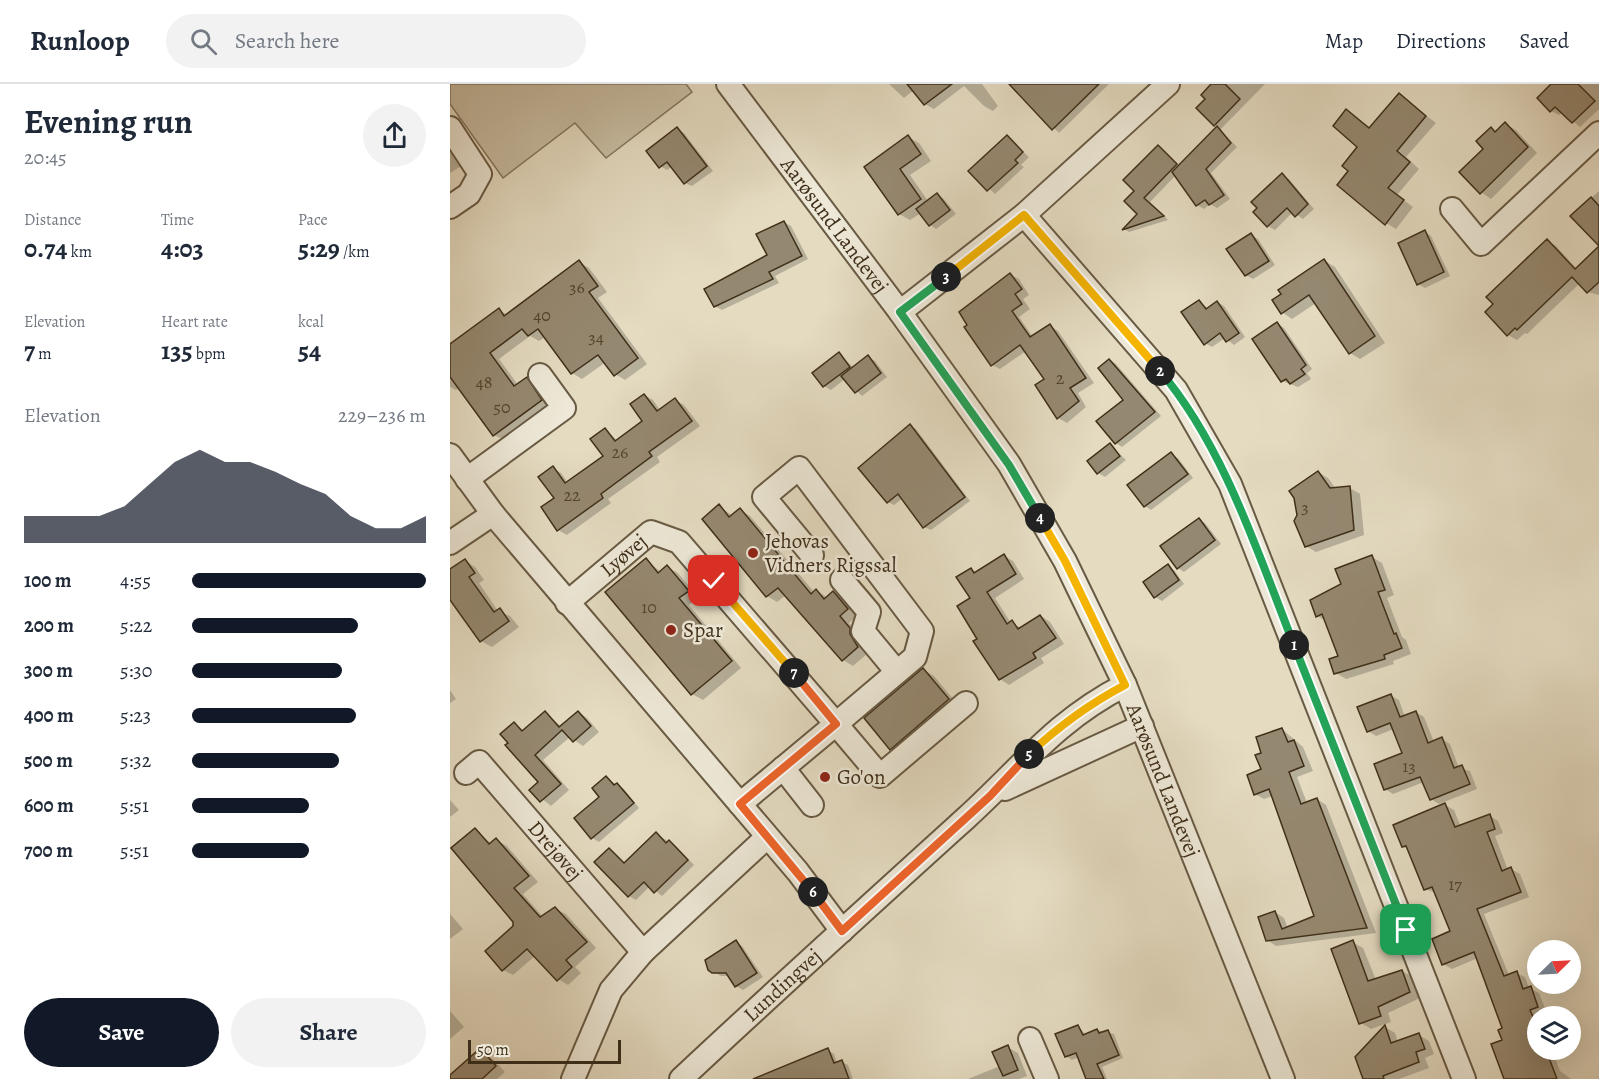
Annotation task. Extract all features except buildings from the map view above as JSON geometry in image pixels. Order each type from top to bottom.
[{"type":"street","name":"Aarøsund Landevej","points":[[728,84],[900,312],[1009,465],[1065,561],[1125,685],[1283,1079]]},
{"type":"street","points":[[900,312],[1024,215],[1168,84]]},
{"type":"street","points":[[450,128],[480,174],[469,194],[450,207]]},
{"type":"street","points":[[1452,209],[1481,244],[1599,133]]},
{"type":"street","points":[[1024,215],[1176,390],[1230,484],[1464,1079]]},
{"type":"street","points":[[467,478],[564,408],[540,375]]},
{"type":"street","points":[[450,455],[493,514],[740,804],[842,931]]},
{"type":"street","points":[[740,804],[915,657],[922,631],[799,468],[764,496],[812,555]]},
{"type":"street","points":[[450,543],[493,514]]},
{"type":"street","name":"Lyøvej","points":[[567,603],[651,532],[679,542],[836,724]]},
{"type":"street","points":[[842,580],[869,612],[863,631],[897,672]]},
{"type":"street","name":"Lundingvej","points":[[681,1079],[990,796],[1026,756],[1061,724],[1098,699],[1125,685]]},
{"type":"street","points":[[836,724],[880,776],[966,703]]},
{"type":"street","name":"Lundingvej","points":[[990,796],[1043,769],[1142,726]]},
{"type":"street","name":"Drejøvej","points":[[466,773],[479,762],[643,952]]},
{"type":"street","points":[[783,768],[812,805]]},
{"type":"street","points":[[573,1079],[611,990],[643,952],[767,837]]},
{"type":"street","points":[[1030,1039],[1047,1079]]},
{"type":"shaded area","points":[[450,84],[686,84],[692,92],[606,158],[575,123],[503,178],[450,104]]},
{"type":"place","name":"Jehovas Vidners Rigssal","points":[[753,553]]},
{"type":"place","name":"Spar","points":[[671,630]]},
{"type":"place","name":"Go'on","points":[[825,777]]},
{"type":"route","points":[[714,581],[836,724],[740,804],[798,872],[842,931],[990,796],[1026,756],[1061,724],[1098,699],[1125,685],[1065,561],[1009,465],[900,312],[1024,215],[1176,390],[1230,484],[1406,930]]}]
